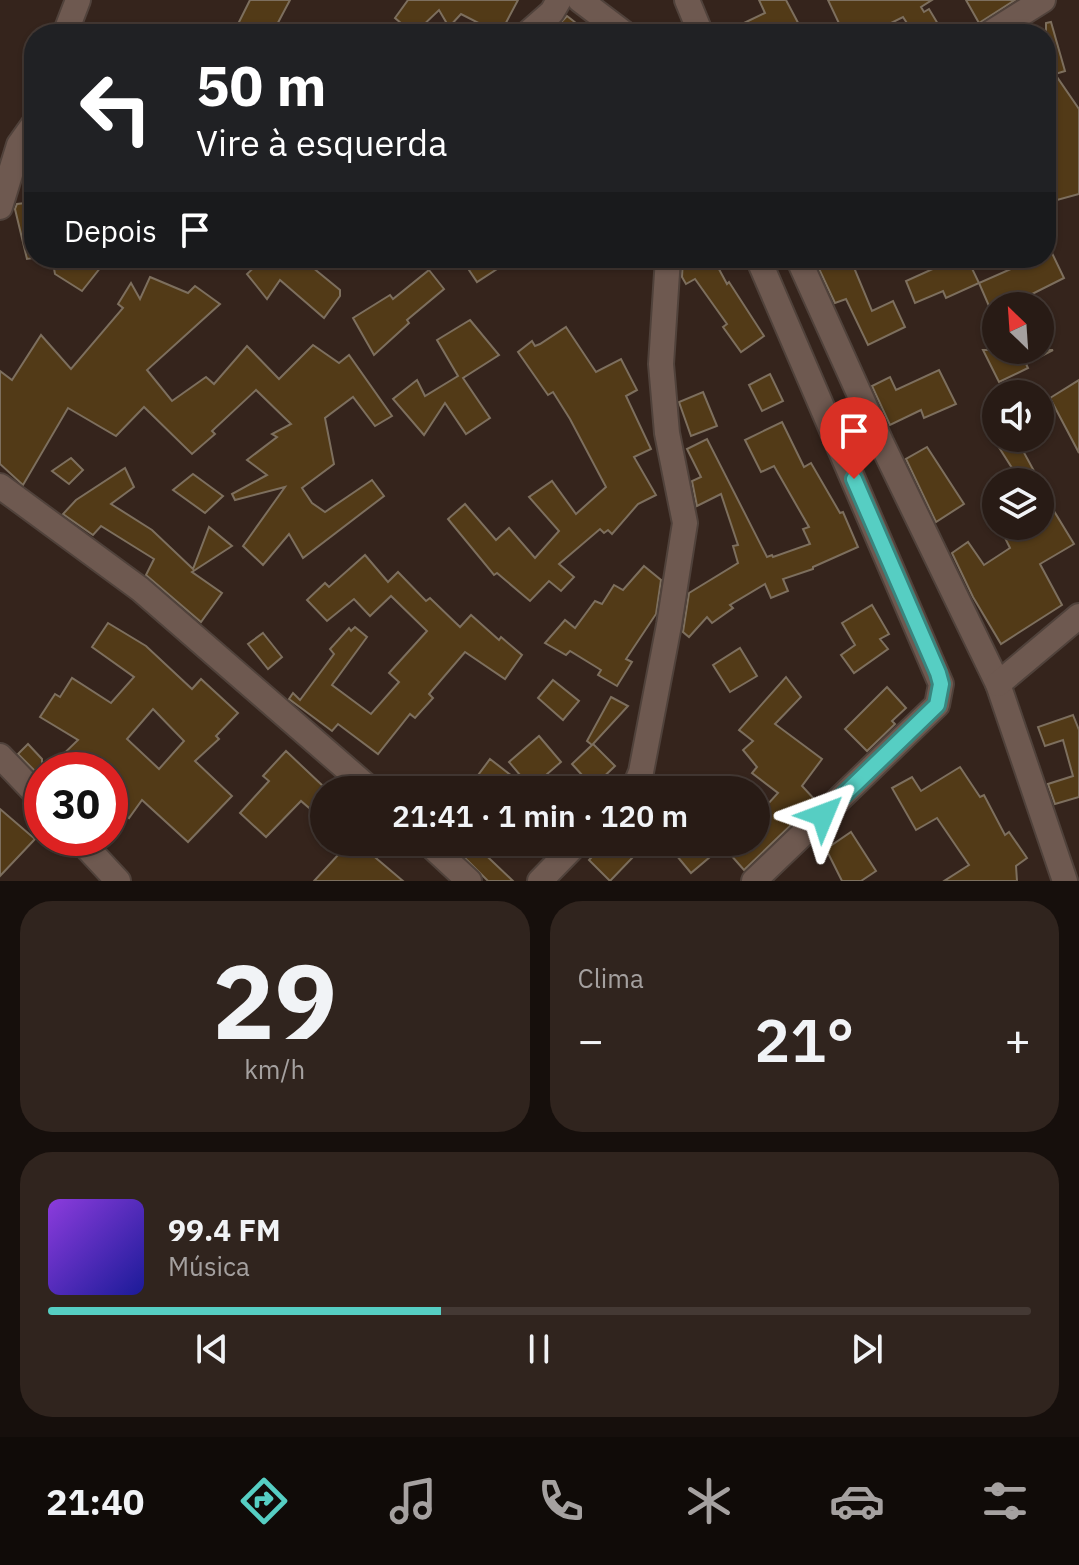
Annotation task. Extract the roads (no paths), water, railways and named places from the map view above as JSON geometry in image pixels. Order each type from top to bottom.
[{"type":"street","points":[[69,24],[78,0]]},
{"type":"street","points":[[538,24],[552,12],[559,0]]},
{"type":"street","points":[[580,0],[612,24]]},
{"type":"street","points":[[687,0],[697,24]]},
{"type":"street","points":[[1005,24],[1043,0]]},
{"type":"street","points":[[0,207],[24,137]]},
{"type":"street","points":[[638,776],[669,625],[685,523],[667,433],[661,364],[667,268]]},
{"type":"street","points":[[754,881],[937,705],[941,684],[762,268]]},
{"type":"street","points":[[803,268],[881,442],[998,684],[1065,881]]},
{"type":"street","points":[[0,486],[140,589],[355,776]]},
{"type":"street","points":[[998,684],[1079,616]]},
{"type":"street","points":[[0,756],[24,781]]},
{"type":"street","points":[[95,856],[118,881]]},
{"type":"street","points":[[442,856],[469,881]]},
{"type":"street","points":[[540,881],[564,856]]}]
